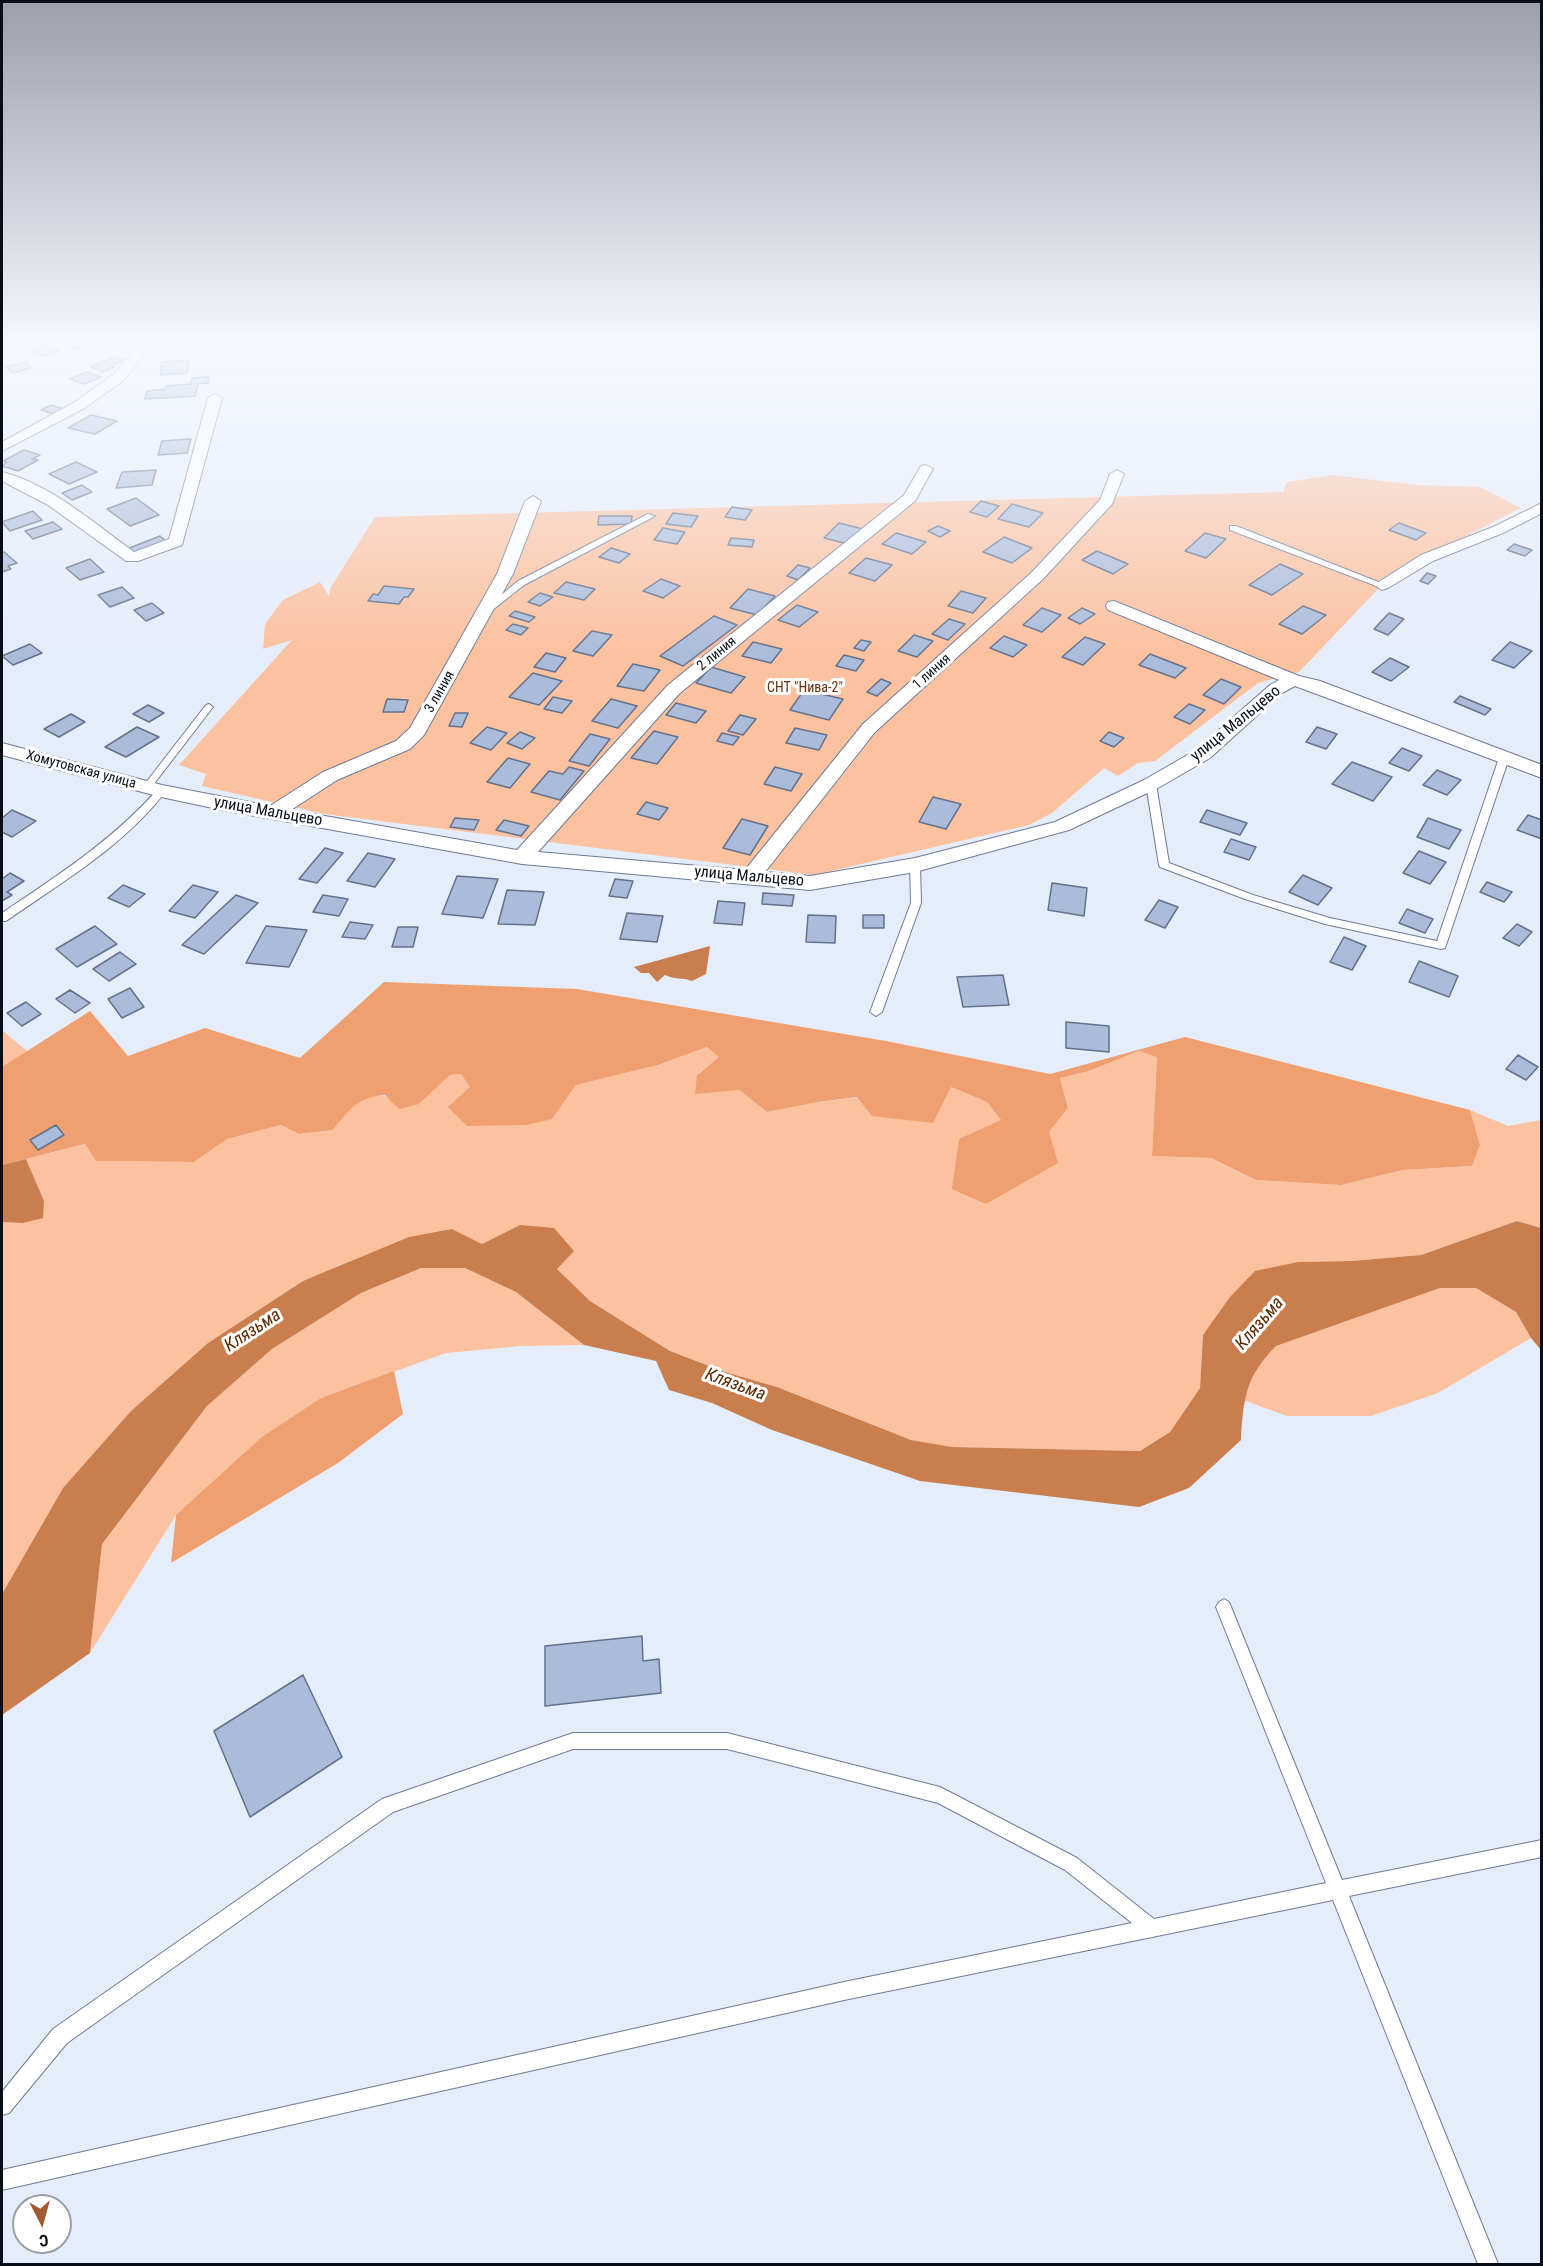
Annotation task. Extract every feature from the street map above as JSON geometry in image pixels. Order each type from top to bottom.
[{"type":"street","points":[[2,476],[29,487],[67,511],[132,558],[176,542],[203,444]]},
{"type":"street","name":"2 линия","points":[[522,856],[674,689],[910,498],[926,469]]},
{"type":"street","name":"1 линия","points":[[751,876],[869,728],[1038,576],[1107,501],[1117,474]]},
{"type":"street","name":"3 линия","points":[[273,813],[330,776],[403,745],[418,731],[505,574],[533,501]]},
{"type":"street","points":[[1382,585],[1427,558],[1498,530],[1542,507]]},
{"type":"street","name":"улица Мальцево","points":[[1114,606],[1293,680],[1314,685],[1542,772]]},
{"type":"street","name":"улица Мальцево","points":[[154,789],[273,813],[522,856],[810,883],[915,864],[1062,826],[1151,784],[1203,754],[1276,688],[1293,680]]},
{"type":"street","name":"Хомутовская улица","points":[[2,749],[154,789]]},
{"type":"lane","points":[[486,611],[521,583],[651,516]]},
{"type":"lane","points":[[1233,528],[1382,585]]},
{"type":"lane","points":[[2,918],[119,834],[144,813],[154,789],[209,707]]},
{"type":"lane","points":[[1151,784],[1164,865],[1249,897],[1306,914],[1441,945],[1504,758]]},
{"type":"lane","points":[[876,1012],[916,903],[915,864]]},
{"type":"lane","points":[[1224,1607],[1488,2265]]},
{"type":"lane","points":[[2,2106],[60,2036],[388,1805],[573,1741],[726,1741],[940,1795],[1071,1864],[1152,1928]]},
{"type":"lane","points":[[2,2180],[833,1993],[1542,1848]]},
{"type":"green space","name":"СНТ \"Нива-2\"","points":[[1333,475],[1417,485],[1480,487],[1521,508],[1373,583],[1379,588],[1299,672],[1258,683],[1155,761],[1138,763],[1118,776],[1104,768],[1052,813],[1029,825],[814,875],[324,814],[202,786],[206,774],[179,765],[292,640],[263,649],[265,624],[283,600],[320,582],[329,596],[331,587],[375,517],[1283,492],[1287,482]]},
{"type":"green space","points":[[2,1030],[28,1052],[2,1067]]},
{"type":"green space","points":[[707,1047],[720,1057],[697,1074],[739,1090],[767,1112],[818,1102],[951,1087],[987,1102],[1001,1120],[1049,1132],[1068,1108],[1060,1078],[1089,1071],[1139,1051],[1157,1056],[1152,1156],[1211,1158],[1256,1180],[1341,1185],[1403,1170],[1472,1166],[1480,1145],[1470,1110],[1508,1126],[1541,1120],[1541,1228],[1517,1221],[1421,1255],[1352,1261],[1298,1262],[1203,1335],[1200,1388],[1170,1432],[1140,1451],[952,1447],[911,1440],[777,1387],[725,1372],[670,1351],[590,1301],[557,1269],[574,1250],[520,1225],[482,1244],[452,1229],[303,1281],[208,1343],[131,1411],[63,1488],[2,1594],[2,1222],[23,1223],[44,1201],[26,1159],[86,1144],[96,1161],[194,1162],[227,1139],[281,1125],[299,1134],[333,1130],[353,1107],[370,1097],[390,1097],[419,1104],[450,1075],[462,1074],[470,1086],[552,1119],[576,1085],[658,1065]]},
{"type":"green space","points":[[421,1268],[465,1268],[516,1292],[584,1345],[521,1346],[446,1353],[321,1398],[176,1515],[90,1653],[102,1544],[207,1406],[272,1349],[361,1293]]},
{"type":"green space","points":[[1440,1288],[1476,1288],[1516,1312],[1531,1338],[1438,1393],[1371,1416],[1287,1416],[1243,1400],[1259,1363],[1276,1346]]},
{"type":"shaded area","points":[[384,982],[577,989],[886,1041],[1050,1074],[1185,1037],[1470,1110],[1480,1145],[1472,1166],[1403,1170],[1341,1185],[1256,1180],[1211,1158],[1152,1156],[1157,1057],[1139,1051],[1089,1071],[1060,1078],[1068,1108],[1049,1132],[1058,1163],[986,1204],[952,1189],[959,1139],[1001,1120],[987,1102],[951,1087],[933,1123],[872,1116],[857,1097],[767,1112],[739,1090],[695,1094],[697,1075],[719,1057],[707,1047],[658,1065],[576,1085],[552,1119],[526,1125],[467,1126],[448,1107],[470,1087],[461,1074],[450,1075],[419,1104],[399,1109],[385,1095],[368,1098],[344,1116],[333,1130],[299,1134],[281,1125],[227,1139],[194,1162],[96,1161],[85,1144],[2,1165],[2,1067],[90,1011],[128,1056],[205,1028],[300,1058]]},
{"type":"shaded area","points":[[394,1371],[403,1414],[338,1463],[171,1563],[176,1515],[262,1437],[321,1398]]},
{"type":"water","points":[[710,946],[706,974],[692,981],[665,975],[657,982],[649,973],[641,973],[634,967]]},
{"type":"water","points":[[26,1159],[44,1201],[43,1218],[23,1223],[2,1222],[2,1165]]},
{"type":"water","name":"Клязьма","points":[[1517,1221],[1541,1228],[1541,1350],[1516,1312],[1476,1288],[1440,1288],[1276,1346],[1252,1378],[1245,1400],[1241,1440],[1189,1488],[1139,1507],[920,1481],[772,1430],[712,1403],[669,1390],[656,1361],[584,1345],[516,1292],[465,1268],[421,1268],[361,1293],[272,1349],[207,1406],[102,1544],[90,1653],[2,1715],[2,1594],[63,1488],[131,1411],[208,1343],[303,1281],[409,1237],[452,1229],[482,1244],[520,1225],[554,1228],[574,1251],[557,1269],[590,1301],[670,1351],[725,1372],[777,1387],[911,1440],[952,1447],[1140,1451],[1170,1432],[1200,1388],[1203,1335],[1230,1297],[1255,1271],[1298,1262],[1352,1261],[1421,1255]]},
{"type":"building","points":[[161,444],[190,444],[187,453],[158,455]]},
{"type":"building","points":[[24,450],[40,455],[32,459],[38,460],[18,471],[2,466],[7,462],[3,461]]},
{"type":"building","points":[[76,462],[97,472],[69,484],[49,474]]},
{"type":"building","points":[[156,470],[152,485],[116,488],[122,472]]},
{"type":"building","points":[[82,485],[92,492],[72,500],[62,493]]},
{"type":"building","points":[[136,498],[159,515],[130,526],[107,509]]},
{"type":"building","points":[[981,501],[999,506],[987,517],[970,512]]},
{"type":"building","points":[[1012,504],[1043,513],[1029,527],[998,519]]},
{"type":"building","points":[[732,507],[752,510],[745,520],[725,517]]},
{"type":"building","points":[[33,511],[42,520],[10,531],[2,522]]},
{"type":"building","points":[[673,513],[698,516],[691,527],[666,524]]},
{"type":"building","points":[[599,516],[632,516],[631,524],[598,525]]},
{"type":"building","points":[[53,522],[62,529],[33,539],[25,531]]},
{"type":"building","points":[[839,523],[863,529],[848,544],[824,538]]},
{"type":"building","points":[[1399,523],[1426,533],[1416,540],[1389,530]]},
{"type":"building","points":[[938,526],[950,531],[940,537],[928,531]]},
{"type":"building","points":[[663,528],[685,532],[677,544],[654,540]]},
{"type":"building","points":[[896,533],[926,542],[912,554],[882,544]]},
{"type":"building","points":[[1205,533],[1226,539],[1206,558],[1185,551]]},
{"type":"building","points":[[160,536],[167,542],[135,555],[127,549]]},
{"type":"building","points":[[1004,537],[1032,548],[1012,563],[983,552]]},
{"type":"building","points":[[731,538],[754,540],[752,547],[728,545]]},
{"type":"building","points":[[1514,544],[1532,550],[1525,556],[1507,550]]},
{"type":"building","points":[[611,548],[630,554],[619,563],[599,557]]},
{"type":"building","points":[[1097,551],[1128,564],[1113,574],[1082,560]]},
{"type":"building","points":[[2,552],[17,563],[8,566],[11,569],[2,572]]},
{"type":"building","points":[[866,558],[892,565],[875,581],[849,573]]},
{"type":"building","points":[[90,559],[104,572],[80,580],[66,568]]},
{"type":"building","points":[[1280,564],[1303,574],[1272,595],[1249,585]]},
{"type":"building","points":[[798,565],[810,568],[798,580],[787,576]]},
{"type":"building","points":[[1427,573],[1436,576],[1428,584],[1420,581]]},
{"type":"building","points":[[661,579],[680,586],[663,598],[643,591]]},
{"type":"building","points":[[566,582],[595,589],[584,600],[554,593]]},
{"type":"building","points":[[384,586],[414,589],[399,604],[368,601],[373,594],[378,595]]},
{"type":"building","points":[[122,587],[134,598],[110,607],[98,595]]},
{"type":"building","points":[[748,589],[775,596],[757,615],[730,608]]},
{"type":"building","points":[[961,591],[986,598],[973,613],[948,606]]},
{"type":"building","points":[[540,593],[553,597],[540,606],[528,602]]},
{"type":"building","points":[[152,603],[164,613],[146,621],[134,610]]},
{"type":"building","points":[[797,605],[818,612],[799,627],[778,620]]},
{"type":"building","points":[[1303,606],[1326,615],[1302,634],[1279,624]]},
{"type":"building","points":[[1042,608],[1061,615],[1042,632],[1023,625]]},
{"type":"building","points":[[1082,608],[1095,614],[1080,624],[1068,618]]},
{"type":"building","points":[[515,611],[535,617],[529,622],[509,616]]},
{"type":"building","points":[[1389,613],[1404,619],[1388,635],[1374,629]]},
{"type":"building","points":[[714,616],[737,625],[683,666],[660,656]]},
{"type":"building","points":[[949,619],[965,624],[948,640],[932,634]]},
{"type":"building","points":[[513,624],[528,628],[521,635],[506,630]]},
{"type":"building","points":[[592,631],[612,635],[593,656],[573,651]]},
{"type":"building","points":[[914,635],[933,641],[917,657],[898,651]]},
{"type":"building","points":[[1004,636],[1027,645],[1013,657],[990,648]]},
{"type":"building","points":[[1085,637],[1105,644],[1083,665],[1062,657]]},
{"type":"building","points":[[861,640],[871,642],[864,651],[854,648]]},
{"type":"building","points":[[753,642],[782,649],[771,663],[742,656]]},
{"type":"building","points":[[1510,642],[1532,651],[1514,668],[1492,660]]},
{"type":"building","points":[[30,644],[42,653],[13,665],[2,656]]},
{"type":"building","points":[[546,653],[566,658],[555,672],[534,667]]},
{"type":"building","points":[[1150,654],[1186,668],[1175,678],[1139,665]]},
{"type":"building","points":[[844,655],[864,660],[856,671],[836,666]]},
{"type":"building","points":[[1390,658],[1409,667],[1391,681],[1372,672]]},
{"type":"building","points":[[633,664],[660,670],[644,691],[617,686]]},
{"type":"building","points":[[711,667],[745,677],[731,693],[696,683]]},
{"type":"building","points":[[533,673],[562,681],[539,705],[509,697]]},
{"type":"building","points":[[881,679],[891,683],[877,696],[867,692]]},
{"type":"building","points":[[1221,679],[1241,687],[1224,704],[1203,695]]},
{"type":"building","points":[[804,690],[843,699],[829,720],[790,710]]},
{"type":"building","points":[[1460,696],[1491,709],[1485,715],[1454,702]]},
{"type":"building","points":[[553,697],[572,701],[562,713],[544,709]]},
{"type":"building","points":[[387,699],[408,700],[404,712],[383,712]]},
{"type":"building","points":[[611,699],[637,706],[618,728],[592,721]]},
{"type":"building","points":[[676,703],[706,711],[696,723],[666,715]]},
{"type":"building","points":[[1189,704],[1205,710],[1190,724],[1174,717]]},
{"type":"building","points":[[148,705],[164,713],[149,722],[133,714]]},
{"type":"building","points":[[455,713],[468,713],[462,727],[449,726]]},
{"type":"building","points":[[71,714],[85,722],[59,737],[44,729]]},
{"type":"building","points":[[740,715],[756,719],[743,735],[728,731]]},
{"type":"building","points":[[137,727],[159,737],[126,757],[105,747]]},
{"type":"building","points":[[487,727],[507,733],[491,750],[470,743]]},
{"type":"building","points":[[1317,727],[1337,734],[1326,749],[1306,742]]},
{"type":"building","points":[[795,728],[827,735],[819,750],[786,743]]},
{"type":"building","points":[[654,731],[678,737],[657,764],[631,758]]},
{"type":"building","points":[[520,732],[535,738],[522,749],[507,743]]},
{"type":"building","points":[[1109,732],[1124,738],[1114,747],[1100,741]]},
{"type":"building","points":[[722,733],[739,737],[733,745],[717,741]]},
{"type":"building","points":[[590,734],[610,739],[589,766],[569,761]]},
{"type":"building","points":[[1402,748],[1422,756],[1409,771],[1389,763]]},
{"type":"building","points":[[508,758],[530,764],[510,788],[487,782]]},
{"type":"building","points":[[1352,762],[1392,777],[1373,801],[1332,784]]},
{"type":"building","points":[[569,767],[584,771],[560,800],[531,792],[549,771],[563,774]]},
{"type":"building","points":[[775,767],[802,774],[791,791],[764,784]]},
{"type":"building","points":[[1437,770],[1461,780],[1447,795],[1423,785]]},
{"type":"building","points":[[933,797],[961,804],[946,829],[919,822]]},
{"type":"building","points":[[646,802],[668,808],[659,820],[637,814]]},
{"type":"building","points":[[12,810],[36,821],[12,837],[2,832],[2,818]]},
{"type":"building","points":[[1207,810],[1247,823],[1240,835],[1200,822]]},
{"type":"building","points":[[1528,815],[1542,820],[1542,839],[1517,830]]},
{"type":"building","points":[[455,818],[479,820],[474,830],[450,827]]},
{"type":"building","points":[[1428,818],[1461,830],[1449,849],[1417,837]]},
{"type":"building","points":[[742,819],[768,826],[750,855],[723,848]]},
{"type":"building","points":[[504,820],[529,826],[521,836],[496,830]]},
{"type":"building","points":[[1231,839],[1256,847],[1249,860],[1224,852]]},
{"type":"building","points":[[325,848],[343,853],[317,883],[299,879]]},
{"type":"building","points":[[1419,851],[1446,862],[1430,884],[1403,873]]},
{"type":"building","points":[[368,853],[395,859],[375,887],[347,881]]},
{"type":"building","points":[[10,873],[24,881],[7,892],[12,895],[2,901],[2,879]]},
{"type":"building","points":[[1303,875],[1332,888],[1318,905],[1289,892]]},
{"type":"building","points":[[457,876],[498,879],[483,918],[442,914]]},
{"type":"building","points":[[615,879],[633,881],[627,898],[609,896]]},
{"type":"building","points":[[1487,882],[1512,892],[1504,902],[1480,892]]},
{"type":"building","points":[[1052,883],[1087,888],[1084,916],[1048,910]]},
{"type":"building","points":[[123,885],[145,894],[129,907],[108,898]]},
{"type":"building","points":[[193,885],[218,892],[195,918],[169,911]]},
{"type":"building","points":[[507,890],[544,892],[535,925],[498,924]]},
{"type":"building","points":[[763,893],[794,895],[792,906],[762,904]]},
{"type":"building","points":[[236,895],[258,903],[204,954],[182,945]]},
{"type":"building","points":[[323,895],[348,899],[339,916],[313,912]]},
{"type":"building","points":[[1159,900],[1178,907],[1165,928],[1145,920]]},
{"type":"building","points":[[718,901],[745,903],[742,925],[714,923]]},
{"type":"building","points":[[1407,909],[1433,919],[1425,933],[1399,923]]},
{"type":"building","points":[[627,913],[663,916],[657,942],[620,939]]},
{"type":"building","points":[[808,915],[836,916],[835,943],[806,942]]},
{"type":"building","points":[[863,915],[884,915],[884,928],[863,928]]},
{"type":"building","points":[[350,922],[373,925],[365,939],[342,937]]},
{"type":"building","points":[[1517,924],[1532,932],[1519,946],[1503,938]]},
{"type":"building","points":[[95,926],[117,944],[77,967],[56,949]]},
{"type":"building","points":[[266,926],[307,930],[289,967],[246,963]]},
{"type":"building","points":[[398,927],[418,927],[413,947],[392,947]]},
{"type":"building","points":[[1344,937],[1366,946],[1352,970],[1330,962]]},
{"type":"building","points":[[120,952],[136,964],[109,981],[93,969]]},
{"type":"building","points":[[1419,961],[1458,976],[1449,997],[1409,982]]},
{"type":"building","points":[[1003,975],[1009,1005],[963,1007],[957,977]]},
{"type":"building","points":[[130,988],[144,1007],[122,1018],[108,999]]},
{"type":"building","points":[[70,990],[90,1003],[75,1013],[56,999]]},
{"type":"building","points":[[26,1002],[41,1014],[22,1026],[7,1013]]},
{"type":"building","points":[[1066,1022],[1109,1026],[1109,1052],[1066,1048]]},
{"type":"building","points":[[1518,1055],[1538,1067],[1526,1080],[1506,1069]]},
{"type":"building","points":[[56,1125],[64,1135],[38,1150],[30,1140]]},
{"type":"building","points":[[642,1636],[643,1661],[659,1659],[661,1693],[545,1706],[545,1646]]},
{"type":"building","points":[[303,1675],[342,1757],[250,1817],[214,1731]]}]
